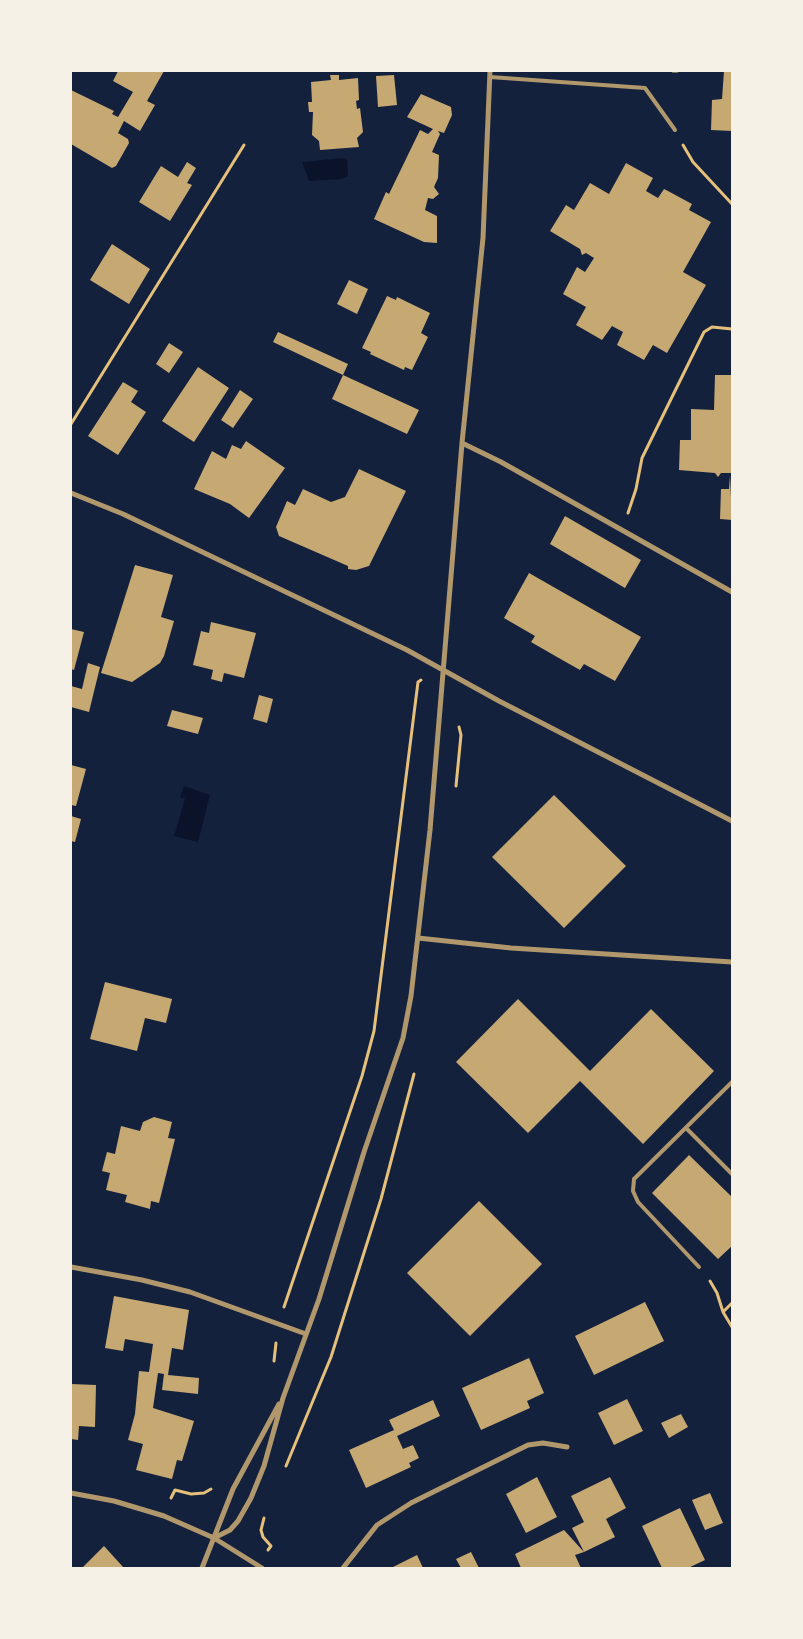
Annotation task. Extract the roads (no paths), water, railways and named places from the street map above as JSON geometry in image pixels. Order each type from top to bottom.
[{"type":"street","points":[[214,1538],[230,1530],[251,1498],[264,1466],[282,1398],[306,1334],[400,1046],[411,996],[430,830],[462,443],[483,238],[490,74]]},
{"type":"street","points":[[462,443],[501,462],[732,592]]},
{"type":"street","points":[[71,494],[123,514],[389,641],[732,821]]},
{"type":"street","points":[[418,938],[510,948],[732,962]]},
{"type":"street","points":[[71,1267],[183,1290],[306,1334]]},
{"type":"street","points":[[202,1568],[243,1467],[282,1398]]},
{"type":"street","points":[[344,1568],[377,1525],[411,1503],[528,1445],[543,1443],[567,1447]]},
{"type":"street","points":[[71,1493],[114,1501],[164,1516],[214,1538],[262,1568]]},
{"type":"lane","points":[[490,74],[645,88],[675,130]]},
{"type":"lane","points":[[699,1267],[638,1202],[633,1191],[634,1179],[732,1082]]},
{"type":"lane","points":[[686,1128],[732,1174]]},
{"type":"water","points":[[342,158],[347,160],[348,176],[342,179],[309,181],[302,162]]},
{"type":"water","points":[[184,786],[210,795],[198,842],[174,836],[185,799],[180,797]]}]
